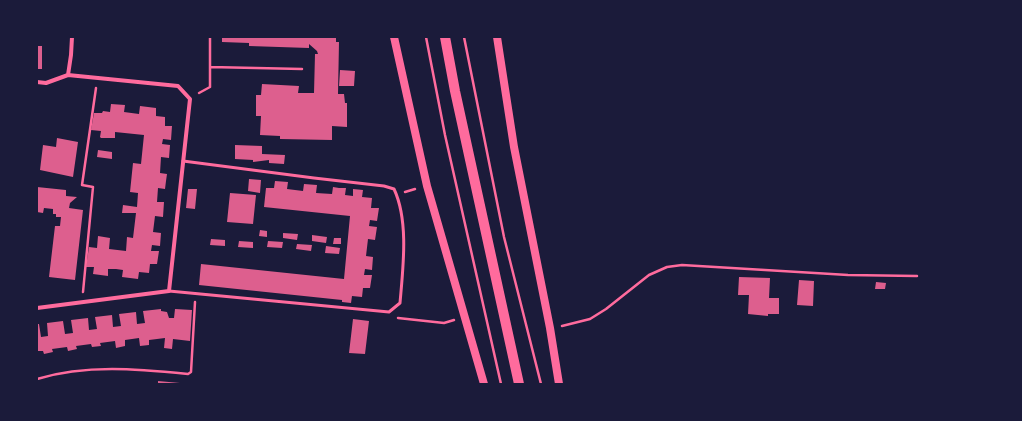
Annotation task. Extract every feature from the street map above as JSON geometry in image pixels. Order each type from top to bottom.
[{"type":"main road","points":[[394,37],[427,186],[484,384]]},
{"type":"main road","points":[[445,37],[463,128],[519,384]]},
{"type":"main road","points":[[497,37],[514,147],[550,328],[559,384]]},
{"type":"street","points":[[68,76],[72,55],[72,37]]},
{"type":"street","points":[[37,82],[46,82],[68,76],[178,86],[190,99],[169,291],[37,308]]},
{"type":"lane","points":[[169,291],[389,312],[400,303],[404,241],[399,200],[394,190],[384,186],[183,161]]},
{"type":"path","points":[[190,99],[210,87],[210,37]]},
{"type":"path","points":[[426,37],[445,135],[501,384]]},
{"type":"path","points":[[464,37],[504,237],[541,384]]},
{"type":"path","points":[[210,67],[302,69]]},
{"type":"path","points":[[82,302],[93,187],[82,185],[97,78]]},
{"type":"path","points":[[396,194],[427,186]]},
{"type":"path","points":[[550,328],[571,325],[590,319],[606,309],[649,275],[667,267],[682,265],[848,275],[917,276]]},
{"type":"path","points":[[37,379],[67,372],[110,368],[127,368],[188,374],[191,372],[192,336],[196,294]]},
{"type":"path","points":[[389,312],[399,318],[444,323],[464,318]]},
{"type":"building","points":[[222,37],[336,37],[336,42],[339,42],[338,94],[344,94],[345,103],[347,103],[347,127],[332,126],[332,140],[280,139],[280,136],[260,135],[261,116],[256,116],[256,95],[261,95],[262,84],[299,86],[298,93],[314,93],[315,54],[318,54],[317,51],[309,44],[309,48],[249,46],[249,43],[222,42]]},
{"type":"building","points":[[37,46],[42,46],[42,69],[37,69]]},
{"type":"building","points":[[340,70],[355,71],[354,86],[339,86]]},
{"type":"building","points":[[111,104],[125,105],[124,112],[139,114],[140,106],[156,108],[156,116],[165,117],[165,126],[172,126],[171,140],[163,139],[162,144],[170,145],[169,158],[161,157],[160,173],[167,174],[165,189],[158,188],[157,202],[164,202],[163,217],[155,216],[153,232],[161,233],[160,246],[152,245],[151,251],[159,251],[157,264],[150,264],[149,273],[139,272],[138,279],[122,277],[123,270],[108,269],[108,276],[93,274],[94,267],[86,267],[89,247],[97,248],[98,236],[110,238],[109,249],[126,251],[127,237],[133,238],[136,213],[122,213],[123,205],[137,207],[138,193],[130,192],[133,163],[141,164],[144,135],[115,132],[115,138],[101,138],[101,131],[91,130],[94,113],[102,113],[103,111],[110,112]]},
{"type":"building","points":[[57,138],[78,142],[73,177],[40,170],[43,145],[56,147]]},
{"type":"building","points":[[235,145],[262,146],[262,154],[285,155],[284,164],[269,163],[269,160],[253,162],[253,160],[235,159]]},
{"type":"building","points":[[98,150],[112,152],[112,159],[97,157]]},
{"type":"building","points":[[249,179],[261,180],[260,193],[248,191]]},
{"type":"building","points":[[275,181],[288,182],[287,189],[303,191],[304,184],[317,185],[316,193],[332,194],[333,187],[346,188],[345,195],[353,196],[353,189],[363,190],[362,197],[372,198],[371,208],[379,208],[377,221],[370,220],[369,226],[377,227],[375,240],[368,239],[366,256],[373,257],[372,270],[365,269],[364,275],[372,275],[370,288],[363,288],[362,297],[352,296],[351,303],[342,302],[342,300],[199,285],[201,264],[344,279],[350,216],[264,207],[266,188],[274,188]]},
{"type":"building","points":[[37,187],[66,190],[66,196],[77,197],[70,203],[69,208],[83,210],[75,280],[49,277],[55,226],[60,226],[61,217],[56,217],[56,214],[53,214],[53,209],[44,208],[43,213],[37,212]]},
{"type":"building","points":[[188,189],[197,189],[195,209],[186,208]]},
{"type":"building","points":[[230,193],[256,195],[253,224],[227,222]]},
{"type":"building","points":[[260,230],[267,231],[267,237],[259,236]]},
{"type":"building","points":[[283,233],[298,234],[297,240],[283,238]]},
{"type":"building","points":[[312,235],[327,237],[326,243],[312,241]]},
{"type":"building","points":[[334,238],[341,238],[341,244],[333,244]]},
{"type":"building","points":[[211,239],[225,240],[225,246],[210,245]]},
{"type":"building","points":[[239,241],[253,242],[253,248],[238,247]]},
{"type":"building","points":[[268,241],[283,242],[282,248],[267,247]]},
{"type":"building","points":[[297,244],[312,245],[311,251],[296,249]]},
{"type":"building","points":[[326,246],[340,248],[339,254],[325,253]]},
{"type":"building","points":[[739,277],[770,278],[769,298],[779,298],[779,314],[768,314],[768,316],[748,314],[749,295],[738,295]]},
{"type":"building","points":[[799,280],[814,281],[813,306],[797,305]]},
{"type":"building","points":[[876,282],[886,283],[885,289],[875,289]]},
{"type":"building","points":[[161,309],[161,311],[167,312],[169,318],[174,318],[175,309],[192,310],[190,341],[173,339],[172,349],[164,348],[165,338],[149,340],[149,345],[140,346],[139,338],[125,340],[125,346],[116,348],[115,341],[100,343],[101,346],[92,347],[91,344],[76,346],[77,349],[68,351],[67,347],[52,349],[53,352],[44,354],[43,351],[37,351],[37,324],[39,324],[41,337],[48,336],[47,323],[63,321],[65,334],[73,333],[71,320],[88,318],[89,330],[97,329],[95,317],[112,315],[113,327],[121,326],[119,314],[136,312],[137,324],[145,323],[143,311]]},
{"type":"building","points":[[353,319],[369,321],[365,354],[349,353]]},
{"type":"building","points":[[158,381],[180,383],[180,384],[158,384]]}]
